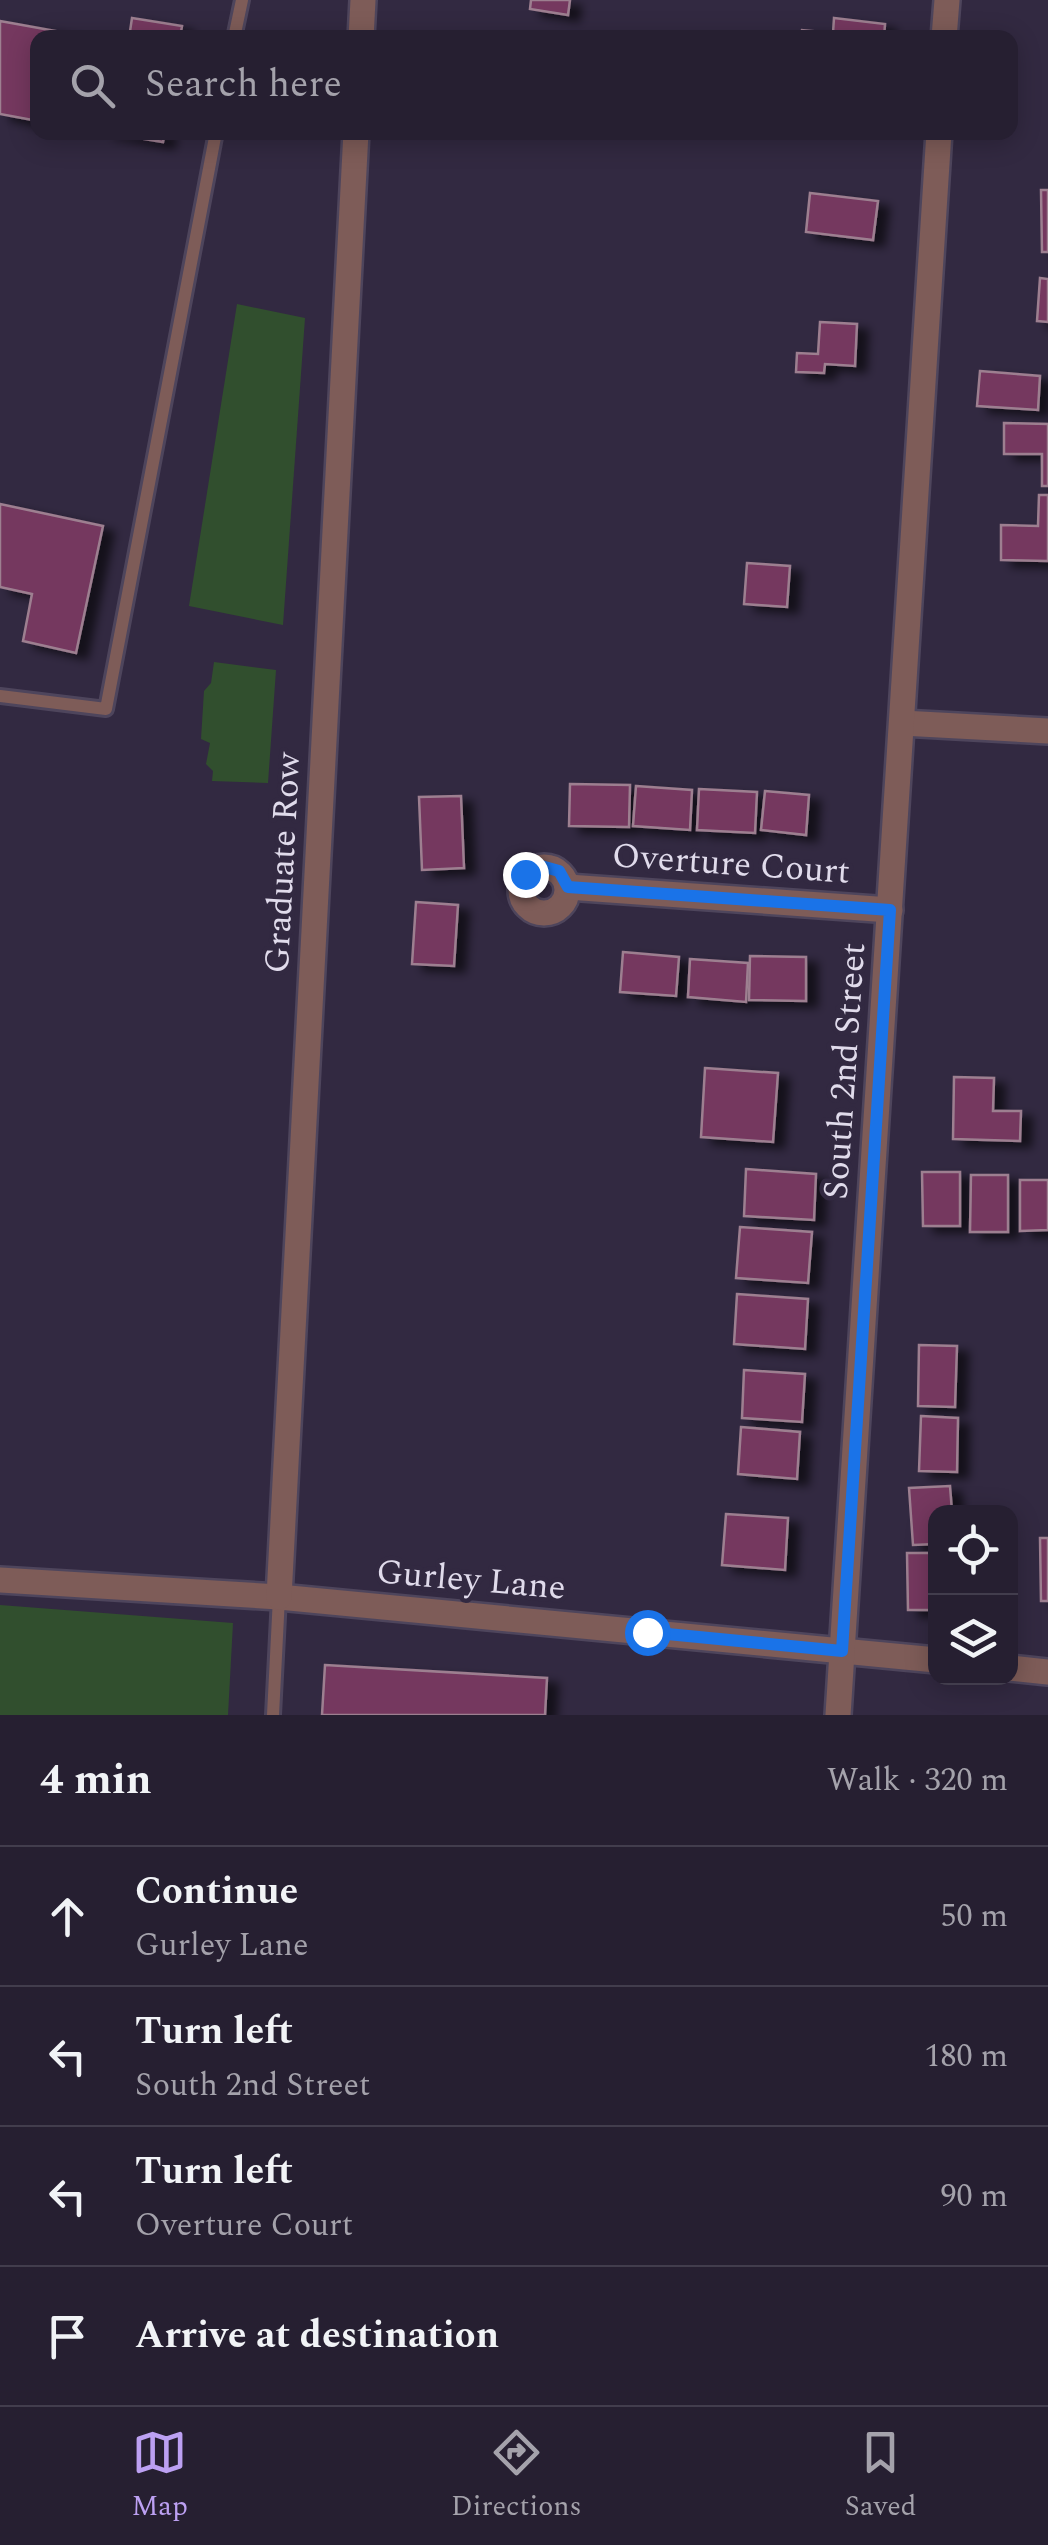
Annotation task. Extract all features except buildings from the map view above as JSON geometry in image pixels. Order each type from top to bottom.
[{"type":"street","points":[[361,30],[363,0]]},
{"type":"street","points":[[945,30],[947,0]]},
{"type":"street","name":"Graduate Row","points":[[279,1597],[356,140]]},
{"type":"street","name":"South 2nd Street","points":[[838,1715],[938,140]]},
{"type":"street","points":[[902,724],[1048,731]]},
{"type":"street","name":"Overture Court","points":[[568,887],[890,910]]},
{"type":"street","name":"Gurley Lane","points":[[0,1580],[279,1597],[928,1659]]},
{"type":"street","points":[[1018,1669],[1048,1672]]},
{"type":"lane","points":[[236,30],[242,0]]},
{"type":"lane","points":[[0,696],[106,710],[214,140]]},
{"type":"lane","points":[[273,1715],[279,1597]]},
{"type":"green space","points":[[237,304],[305,318],[283,625],[189,606]]},
{"type":"green space","points":[[214,662],[276,670],[268,783],[212,781],[213,771],[206,764],[210,743],[201,739],[204,691],[211,683]]},
{"type":"green space","points":[[0,1605],[233,1623],[228,1715],[0,1715]]},
{"type":"route","points":[[525,874],[541,866],[559,871],[568,887],[890,910],[842,1651],[647,1632]]}]
